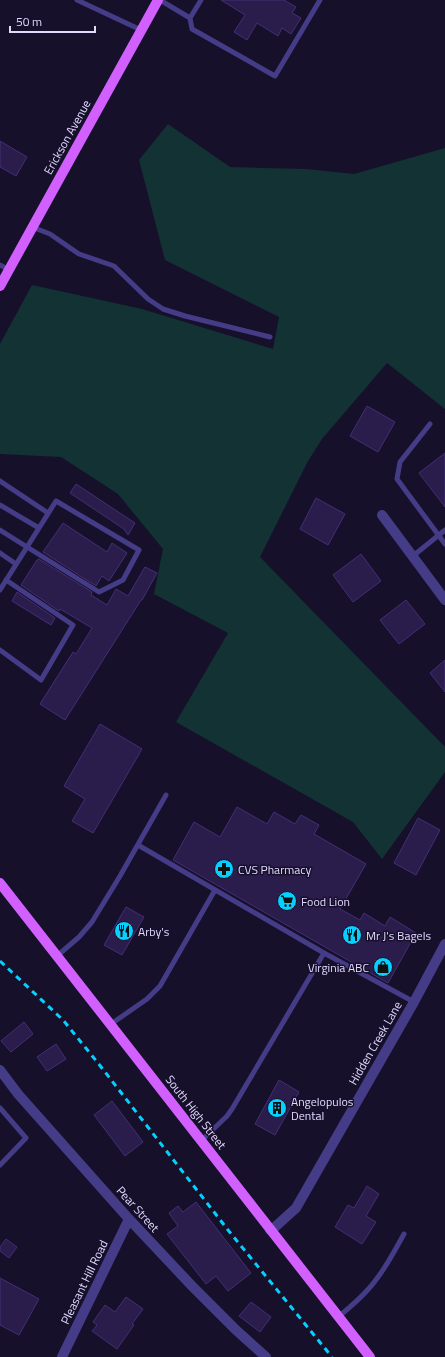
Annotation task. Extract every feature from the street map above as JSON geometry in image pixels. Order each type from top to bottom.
[{"type":"main road","name":"Erickson Avenue","points":[[0,286],[4,268],[32,227],[159,0]]},
{"type":"main road","name":"South High Street","points":[[0,883],[370,1357]]},
{"type":"street","points":[[382,515],[445,600]]},
{"type":"street","name":"Hidden Creek Lane","points":[[270,1230],[296,1208],[444,947]]},
{"type":"street","name":"Pear Street","points":[[1,1075],[129,1219],[192,1286],[236,1330],[266,1357]]},
{"type":"street","name":"Pleasant Hill Road","points":[[62,1357],[129,1219]]},
{"type":"lane","points":[[77,0],[141,30]]},
{"type":"lane","points":[[159,0],[190,18]]},
{"type":"lane","points":[[201,0],[190,18],[192,29],[275,76],[320,0]]},
{"type":"lane","points":[[32,227],[50,234],[79,254],[114,266],[148,299],[163,309],[185,316],[270,337]]},
{"type":"lane","points":[[430,424],[400,462],[397,477],[404,489],[445,544]]},
{"type":"lane","points":[[0,481],[48,513]]},
{"type":"lane","points":[[0,530],[27,547],[99,592],[123,580],[139,550],[56,501],[48,513],[39,528],[27,547],[16,564],[0,590]]},
{"type":"lane","points":[[0,505],[39,528]]},
{"type":"lane","points":[[413,556],[445,530]]},
{"type":"lane","points":[[0,553],[16,564]]},
{"type":"lane","points":[[0,650],[41,680],[73,625],[6,580]]},
{"type":"lane","points":[[57,956],[79,937],[92,922],[166,795]]},
{"type":"lane","points":[[138,845],[324,953],[414,1002]]},
{"type":"lane","points":[[111,1024],[147,999],[160,986],[214,890]]},
{"type":"lane","points":[[202,1140],[218,1126],[230,1112],[324,953]]},
{"type":"lane","points":[[0,1108],[26,1138],[0,1165]]},
{"type":"lane","points":[[338,1317],[354,1305],[368,1290],[379,1276],[404,1234]]},
{"type":"green space","points":[[168,124],[230,167],[306,169],[354,174],[445,148],[445,409],[387,363],[322,439],[308,461],[260,557],[445,747],[445,772],[382,859],[353,822],[176,722],[228,633],[154,594],[163,549],[118,494],[61,457],[0,454],[0,344],[32,285],[142,309],[273,349],[279,317],[165,260],[139,160]]},
{"type":"building","points":[[221,0],[284,0],[296,7],[292,13],[301,18],[291,34],[282,28],[278,36],[257,23],[247,40],[234,32],[245,15]]},
{"type":"building","points":[[0,141],[27,157],[16,176],[0,167]]},
{"type":"building","points":[[367,406],[395,422],[378,452],[350,436]]},
{"type":"building","points":[[445,453],[445,507],[419,473]]},
{"type":"building","points":[[76,484],[135,523],[128,535],[124,529],[70,493]]},
{"type":"building","points":[[316,498],[345,514],[328,545],[300,529]]},
{"type":"building","points":[[63,523],[107,552],[112,543],[127,553],[109,581],[102,576],[96,586],[43,552]]},
{"type":"building","points":[[361,554],[381,581],[353,602],[333,575]]},
{"type":"building","points":[[39,559],[92,592],[91,595],[107,605],[116,589],[128,596],[145,567],[157,573],[142,600],[65,720],[40,704],[73,652],[76,654],[92,628],[60,609],[59,611],[21,585]]},
{"type":"building","points":[[17,592],[55,618],[51,625],[12,601]]},
{"type":"building","points":[[406,600],[425,624],[399,644],[380,620]]},
{"type":"building","points":[[445,660],[445,692],[430,673]]},
{"type":"building","points":[[100,724],[142,749],[93,833],[72,821],[85,799],[64,786]]},
{"type":"building","points":[[237,807],[267,824],[274,812],[295,824],[301,815],[319,825],[314,834],[366,864],[340,909],[360,920],[364,913],[385,926],[390,917],[416,933],[388,983],[173,860],[194,822],[220,837]]},
{"type":"building","points":[[418,818],[440,830],[416,875],[394,863]]},
{"type":"building","name":"Arby's","points":[[126,907],[144,917],[122,955],[104,945]]},
{"type":"building","points":[[24,1022],[33,1034],[11,1052],[1,1041]]},
{"type":"building","points":[[56,1044],[66,1059],[47,1071],[37,1057]]},
{"type":"building","name":"Angelopulos Dental","points":[[279,1080],[299,1092],[275,1135],[255,1124]]},
{"type":"building","points":[[112,1101],[143,1142],[125,1156],[94,1115]]},
{"type":"building","points":[[367,1186],[379,1194],[366,1216],[376,1222],[362,1244],[335,1227],[348,1205],[354,1208]]},
{"type":"building","points":[[196,1202],[251,1273],[228,1291],[216,1276],[206,1284],[167,1234],[178,1226],[169,1213],[178,1206],[183,1212]]},
{"type":"building","points":[[6,1239],[17,1247],[9,1258],[0,1251],[0,1247]]},
{"type":"building","points":[[0,1278],[39,1299],[19,1335],[0,1325]]},
{"type":"building","points":[[126,1297],[143,1309],[117,1349],[92,1331],[97,1325],[93,1322],[105,1305],[115,1312]]},
{"type":"building","points":[[251,1302],[271,1317],[260,1332],[239,1316]]},
{"type":"railway","points":[[0,961],[63,1020],[228,1230],[332,1357]]},
{"type":"place","name":"CVS Pharmacy","points":[[224,869]]},
{"type":"place","name":"Food Lion","points":[[287,901]]},
{"type":"place","name":"Arby's","points":[[124,931]]},
{"type":"place","name":"Mr J's Bagels","points":[[352,935]]},
{"type":"place","name":"Virginia ABC","points":[[383,967]]},
{"type":"place","name":"Angelopulos Dental","points":[[277,1108]]}]
